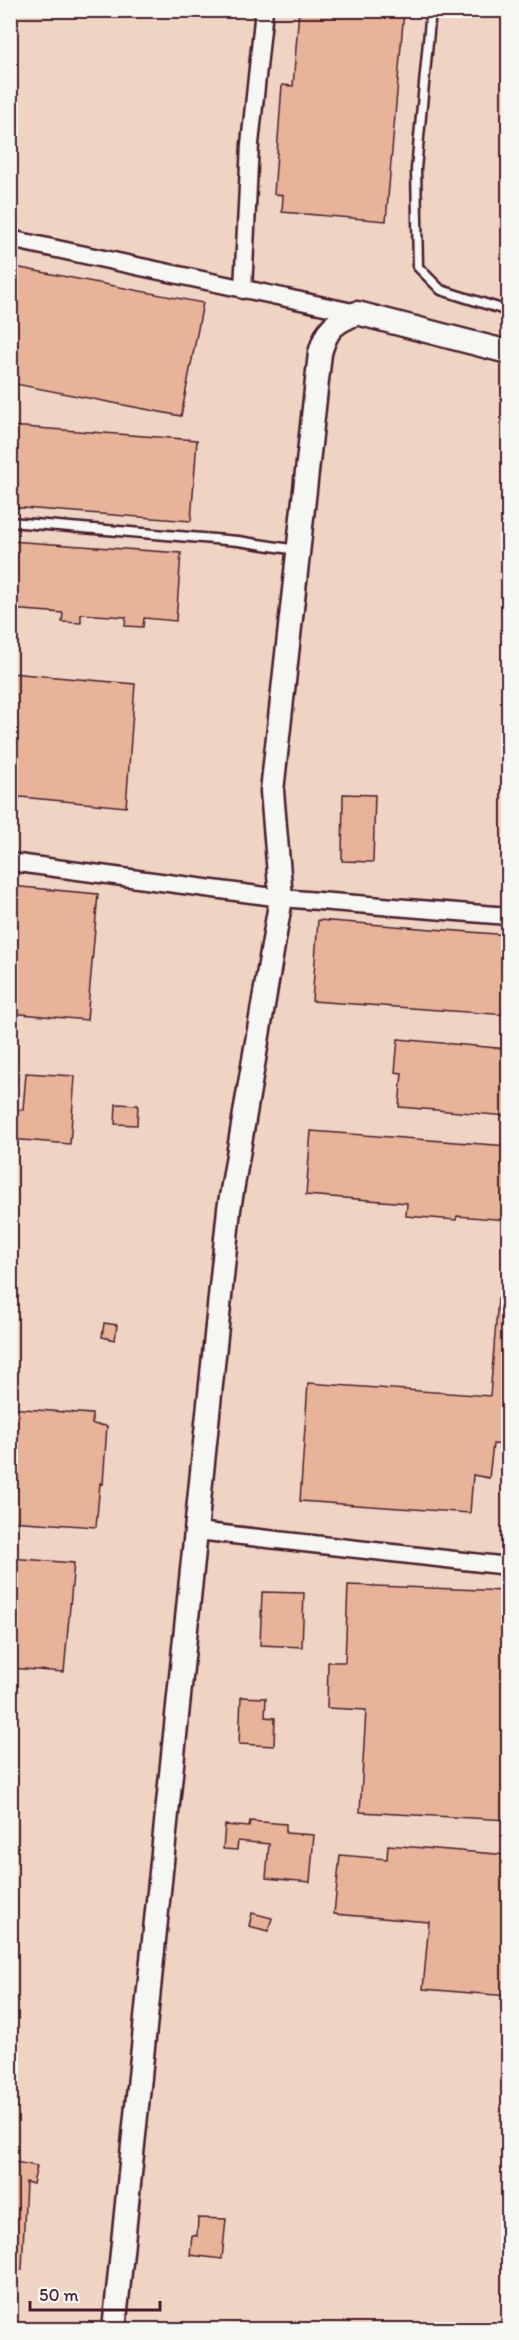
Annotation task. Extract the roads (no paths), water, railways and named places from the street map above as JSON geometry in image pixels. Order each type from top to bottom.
[{"type":"street","points":[[243,290],[250,144],[264,10]]},
{"type":"street","points":[[10,239],[357,313],[508,352]]},
{"type":"street","points":[[114,2330],[230,1209],[281,898],[272,791],[320,354],[325,334],[340,320],[357,313]]},
{"type":"street","points":[[10,862],[281,898],[508,916]]},
{"type":"street","points":[[196,1531],[508,1566]]},
{"type":"lane","points":[[431,10],[416,169],[418,267],[441,290],[508,311]]},
{"type":"lane","points":[[10,522],[238,542],[297,550]]}]
